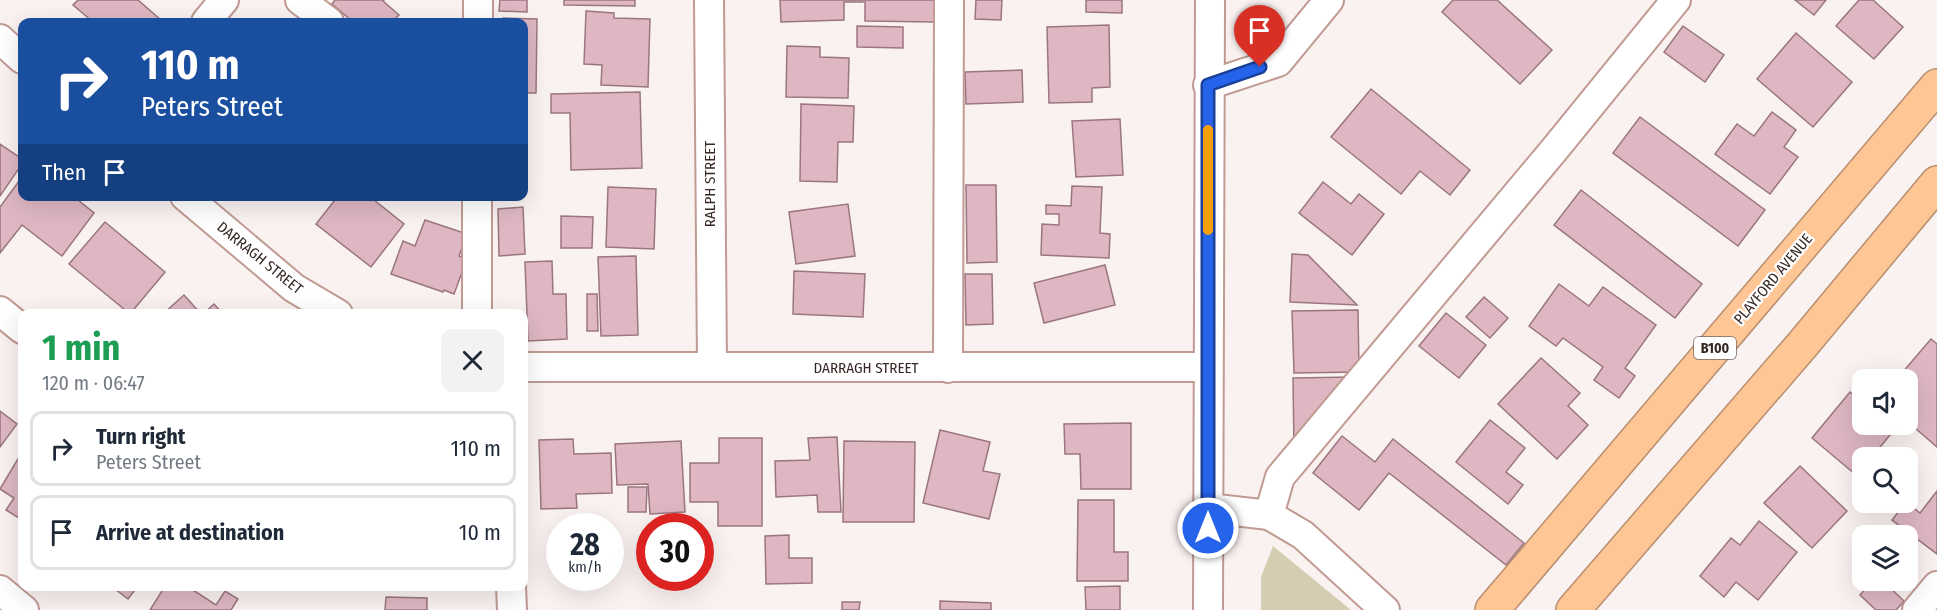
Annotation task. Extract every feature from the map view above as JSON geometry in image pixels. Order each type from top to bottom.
[{"type":"highway","name":"PLAYFORD AVENUE","points":[[1492,610],[1937,86]]},
{"type":"highway","points":[[1573,610],[1803,344],[1937,183]]},
{"type":"street","points":[[209,18],[224,0]]},
{"type":"street","points":[[300,0],[324,18]]},
{"type":"street","points":[[478,0],[478,18]]},
{"type":"street","name":"RALPH STREET","points":[[709,0],[712,367]]},
{"type":"street","points":[[948,368],[949,0]]},
{"type":"street","points":[[1208,610],[1209,0]]},
{"type":"street","points":[[1208,85],[1278,62],[1329,0]]},
{"type":"street","points":[[1269,515],[1280,477],[1554,150],[1676,0]]},
{"type":"street","points":[[0,39],[18,55]]},
{"type":"street","name":"DARRAGH STREET","points":[[191,201],[294,288],[330,309]]},
{"type":"street","points":[[477,201],[477,309]]},
{"type":"street","points":[[0,311],[18,326]]},
{"type":"street","name":"DARRAGH STREET","points":[[528,367],[1208,367]]},
{"type":"street","points":[[1208,508],[1269,515],[1303,534],[1385,610]]},
{"type":"street","points":[[1917,610],[1937,586]]},
{"type":"street","points":[[0,590],[24,610]]},
{"type":"street","points":[[511,591],[512,610]]},
{"type":"shaded area","points":[[1273,546],[1351,610],[1261,610],[1261,577]]},
{"type":"building","points":[[78,0],[138,0],[159,18],[88,18],[73,5]]},
{"type":"building","points":[[335,0],[384,0],[399,15],[396,18],[348,18],[332,4]]},
{"type":"building","points":[[500,0],[527,0],[527,12],[499,11]]},
{"type":"building","points":[[564,0],[635,0],[635,6],[564,5]]},
{"type":"building","points":[[780,0],[863,0],[863,2],[844,2],[844,20],[781,22]]},
{"type":"building","points":[[865,0],[935,0],[934,22],[865,21]]},
{"type":"building","points":[[976,0],[1002,0],[1001,20],[975,19]]},
{"type":"building","points":[[1086,0],[1122,0],[1122,13],[1086,12]]},
{"type":"building","points":[[1453,0],[1497,0],[1552,50],[1520,84],[1442,12]]},
{"type":"building","points":[[1795,0],[1826,0],[1814,15]]},
{"type":"building","points":[[1859,0],[1873,0],[1903,27],[1874,59],[1836,26]]},
{"type":"building","points":[[586,11],[614,13],[614,18],[650,19],[648,87],[601,85],[602,65],[584,64]]},
{"type":"building","points":[[528,19],[537,19],[536,93],[528,93]]},
{"type":"building","points":[[1109,25],[1110,87],[1092,88],[1092,102],[1049,103],[1047,27]]},
{"type":"building","points":[[857,26],[903,27],[903,48],[857,47]]},
{"type":"building","points":[[1683,26],[1724,55],[1705,82],[1664,52]]},
{"type":"building","points":[[1796,33],[1852,82],[1813,127],[1757,79]]},
{"type":"building","points":[[787,46],[820,47],[820,57],[849,58],[848,98],[786,97]]},
{"type":"building","points":[[1022,70],[1023,102],[966,104],[965,72]]},
{"type":"building","points":[[1371,89],[1470,170],[1450,195],[1420,171],[1401,194],[1331,137]]},
{"type":"building","points":[[640,92],[642,168],[571,170],[570,113],[551,113],[551,94]]},
{"type":"building","points":[[801,104],[854,106],[853,142],[838,142],[837,182],[800,181]]},
{"type":"building","points":[[1772,112],[1796,130],[1784,147],[1798,157],[1770,194],[1715,154],[1737,124],[1754,136]]},
{"type":"building","points":[[1640,117],[1765,210],[1738,246],[1613,153]]},
{"type":"building","points":[[1120,119],[1123,175],[1076,177],[1072,121]]},
{"type":"building","points":[[0,144],[18,156],[18,170],[0,196]]},
{"type":"building","points":[[18,182],[18,201],[79,201],[94,213],[62,256],[22,225],[0,253],[0,207]]},
{"type":"building","points":[[1323,182],[1351,204],[1359,194],[1384,214],[1352,255],[1299,213]]},
{"type":"building","points":[[966,185],[996,185],[997,262],[967,263]]},
{"type":"building","points":[[1072,186],[1102,187],[1100,233],[1110,234],[1109,258],[1041,255],[1042,224],[1059,225],[1059,214],[1046,214],[1046,205],[1071,206]]},
{"type":"building","points":[[608,187],[656,189],[654,249],[606,247]]},
{"type":"building","points":[[1581,190],[1702,284],[1675,318],[1554,225]]},
{"type":"building","points":[[334,201],[375,201],[404,224],[371,267],[316,224]]},
{"type":"building","points":[[848,204],[855,256],[796,264],[789,212]]},
{"type":"building","points":[[523,207],[525,254],[499,256],[498,209]]},
{"type":"building","points":[[561,216],[593,217],[592,248],[561,248]]},
{"type":"building","points":[[425,220],[467,234],[459,256],[467,259],[454,294],[391,274],[403,241],[415,246]]},
{"type":"building","points":[[105,222],[165,272],[134,309],[124,309],[69,264]]},
{"type":"building","points":[[1292,254],[1308,255],[1357,305],[1290,302]]},
{"type":"building","points":[[636,256],[638,335],[601,336],[598,257]]},
{"type":"building","points":[[552,261],[553,294],[566,294],[567,339],[528,341],[525,262]]},
{"type":"building","points":[[1105,265],[1115,305],[1044,323],[1034,283]]},
{"type":"building","points":[[794,271],[865,274],[863,317],[793,314]]},
{"type":"building","points":[[965,274],[992,274],[993,324],[966,325]]},
{"type":"building","points":[[1559,284],[1589,306],[1603,287],[1656,325],[1625,368],[1635,376],[1619,398],[1594,380],[1603,367],[1563,338],[1556,346],[1529,326]]},
{"type":"building","points":[[587,294],[597,294],[598,331],[587,331]]},
{"type":"building","points":[[184,295],[197,309],[169,309]]},
{"type":"building","points":[[1484,297],[1508,318],[1490,338],[1466,317]]},
{"type":"building","points":[[214,304],[218,309],[208,309]]},
{"type":"building","points":[[1358,310],[1359,372],[1294,373],[1292,311]]},
{"type":"building","points":[[1446,313],[1486,345],[1459,378],[1419,346]]},
{"type":"building","points":[[1931,339],[1937,344],[1937,447],[1918,431],[1918,369],[1905,369]]},
{"type":"building","points":[[1541,358],[1580,393],[1568,406],[1588,425],[1557,459],[1498,404]]},
{"type":"building","points":[[1352,377],[1294,449],[1293,378]]},
{"type":"building","points":[[1850,392],[1852,394],[1852,435],[1890,435],[1880,447],[1852,447],[1852,472],[1812,438]]},
{"type":"building","points":[[0,411],[17,424],[0,447]]},
{"type":"building","points":[[1490,420],[1525,448],[1506,472],[1523,485],[1508,504],[1456,462]]},
{"type":"building","points":[[1131,423],[1131,489],[1081,489],[1080,454],[1065,454],[1064,424]]},
{"type":"building","points":[[940,430],[990,442],[983,471],[1000,474],[989,519],[923,503]]},
{"type":"building","points":[[1342,436],[1375,462],[1393,439],[1524,543],[1506,565],[1389,473],[1359,510],[1313,473]]},
{"type":"building","points":[[837,437],[841,512],[818,512],[817,495],[776,497],[775,461],[810,460],[808,438]]},
{"type":"building","points":[[719,438],[762,438],[762,526],[718,526],[718,502],[690,502],[690,463],[719,463]]},
{"type":"building","points":[[573,439],[574,454],[611,453],[612,493],[576,494],[577,508],[541,509],[539,440]]},
{"type":"building","points":[[681,441],[685,512],[650,513],[648,484],[617,485],[615,444]]},
{"type":"building","points":[[844,441],[915,442],[914,522],[843,522]]},
{"type":"building","points":[[18,459],[18,518],[6,510],[14,498],[0,489]]},
{"type":"building","points":[[1800,466],[1847,511],[1812,548],[1764,503]]},
{"type":"building","points":[[628,487],[647,487],[646,512],[628,512]]},
{"type":"building","points":[[1937,491],[1937,554],[1918,540],[1918,525],[1899,525],[1892,520],[1897,513],[1920,513]]},
{"type":"building","points":[[1078,500],[1114,500],[1114,552],[1128,552],[1128,581],[1077,581]]},
{"type":"building","points":[[1759,521],[1797,552],[1758,600],[1736,582],[1724,597],[1700,576],[1731,538],[1740,545]]},
{"type":"building","points":[[789,535],[789,558],[812,558],[812,583],[766,584],[765,536]]},
{"type":"building","points":[[1120,586],[1120,610],[1086,610],[1085,587]]},
{"type":"building","points":[[118,591],[134,591],[128,599]]},
{"type":"building","points":[[162,591],[195,591],[216,605],[225,591],[238,599],[231,610],[150,610]]},
{"type":"building","points":[[1863,591],[1894,591],[1904,601],[1896,610],[1876,610],[1860,595]]},
{"type":"building","points":[[386,597],[427,598],[427,610],[385,610]]},
{"type":"building","points":[[940,601],[991,603],[991,610],[940,610]]},
{"type":"building","points":[[842,602],[860,602],[859,610],[842,610]]},
{"type":"slow traffic","points":[[1208,130],[1208,230]]},
{"type":"route","points":[[1208,528],[1208,85],[1260,67]]}]
